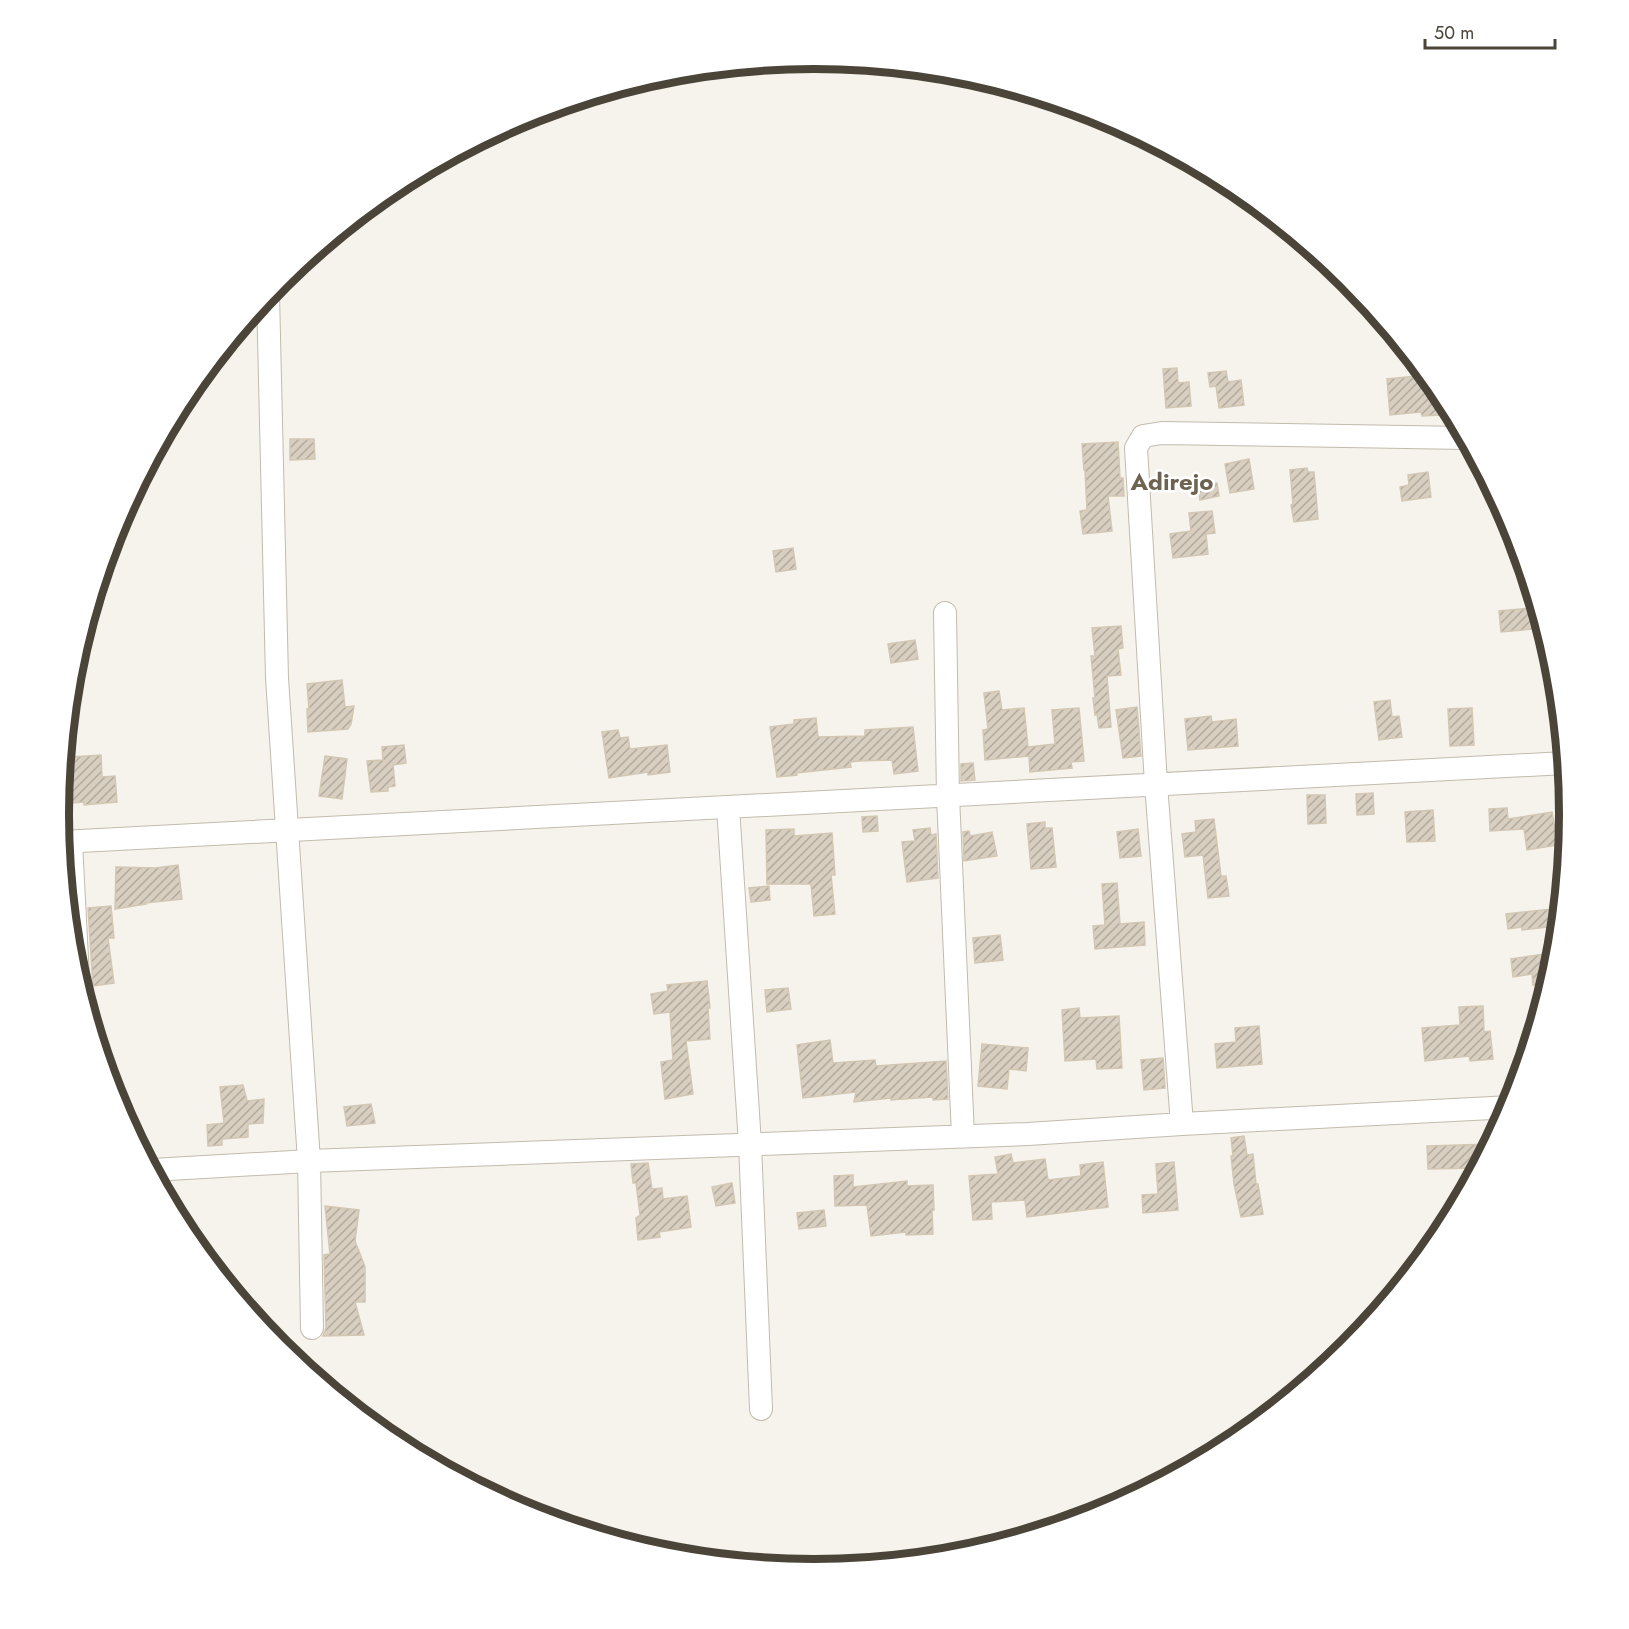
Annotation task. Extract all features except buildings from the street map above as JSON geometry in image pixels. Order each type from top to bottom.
[{"type":"street","points":[[268,307],[277,678],[309,1161],[312,1328]]},
{"type":"street","points":[[1182,1124],[1156,784],[1136,448],[1143,436],[1162,433],[1457,438]]},
{"type":"street","points":[[945,613],[948,796],[963,1136]]},
{"type":"street","points":[[70,842],[1558,763]]},
{"type":"street","points":[[728,807],[750,1143],[761,1409]]},
{"type":"street","points":[[160,1170],[309,1161],[963,1136],[1500,1108]]},
{"type":"district","name":"Adirejo","points":[[1172,482]]}]
